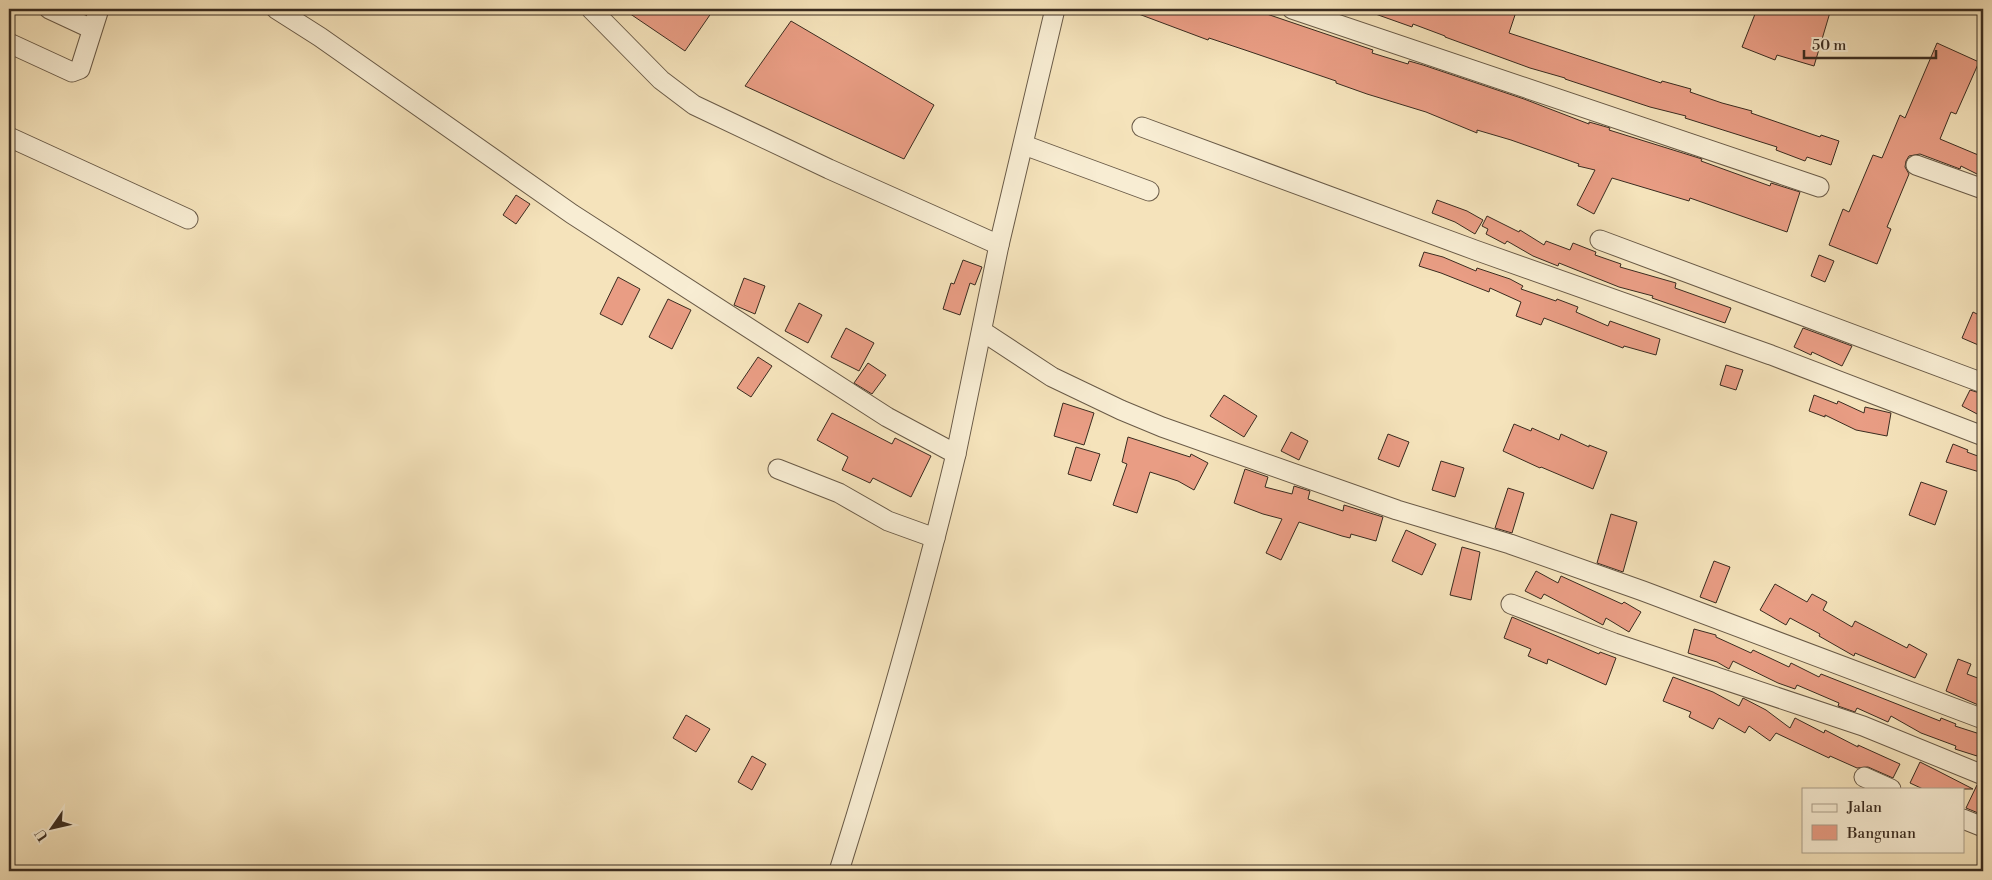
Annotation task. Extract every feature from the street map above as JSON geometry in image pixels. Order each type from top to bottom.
[{"type":"street","points":[[49,9],[92,29]]},
{"type":"street","points":[[9,43],[72,72],[80,69],[99,9]]},
{"type":"street","points":[[276,9],[320,37],[580,219],[879,412],[956,454]]},
{"type":"street","points":[[591,9],[661,80],[694,105],[829,169],[999,245]]},
{"type":"street","points":[[839,871],[866,785],[935,538],[956,454],[999,245],[1055,9]]},
{"type":"street","points":[[1292,9],[1819,187]]},
{"type":"street","points":[[1142,128],[1475,250],[1771,355],[1983,436]]},
{"type":"street","points":[[9,137],[188,219]]},
{"type":"street","points":[[1024,145],[1149,191]]},
{"type":"street","points":[[1916,165],[1983,189]]},
{"type":"street","points":[[1600,240],[1983,383]]},
{"type":"street","points":[[982,331],[1052,377],[1162,427],[1397,510],[1510,544],[1643,591],[1983,719]]},
{"type":"street","points":[[778,469],[839,492],[888,521],[935,538]]},
{"type":"street","points":[[1512,604],[1660,660],[1863,726],[1983,774]]},
{"type":"street","points":[[1864,777],[1889,788]]},
{"type":"street","points":[[1964,819],[1983,827]]},
{"type":"building","points":[[623,9],[714,9],[685,51]]},
{"type":"building","points":[[1129,9],[1252,9],[1373,50],[1372,53],[1408,64],[1409,61],[1423,65],[1524,99],[1589,124],[1589,122],[1610,128],[1609,130],[1702,159],[1701,161],[1770,186],[1771,183],[1800,192],[1787,232],[1690,198],[1689,201],[1612,178],[1594,214],[1577,205],[1595,170],[1578,166],[1579,164],[1511,140],[1477,130],[1477,133],[1426,112],[1367,94],[1336,83],[1336,81],[1209,38],[1208,40]]},
{"type":"building","points":[[1367,9],[1517,9],[1509,33],[1661,83],[1662,81],[1691,89],[1690,92],[1752,111],[1751,113],[1820,137],[1821,135],[1839,141],[1831,165],[1807,157],[1805,161],[1776,150],[1777,147],[1685,118],[1686,116],[1650,107],[1530,68],[1413,24],[1412,27],[1367,11]]},
{"type":"building","points":[[1757,9],[1831,9],[1814,66],[1777,55],[1775,60],[1742,47]]},
{"type":"building","points":[[791,21],[934,105],[904,159],[745,86]]},
{"type":"building","points":[[1937,43],[1979,62],[1956,114],[1951,112],[1940,139],[1983,157],[1983,177],[1961,166],[1960,169],[1920,154],[1909,156],[1905,167],[1909,174],[1887,227],[1891,229],[1877,264],[1829,245],[1843,209],[1849,212],[1873,155],[1882,158],[1900,115],[1905,118]]},
{"type":"building","points":[[516,195],[530,204],[516,224],[503,215]]},
{"type":"building","points":[[1437,200],[1467,211],[1483,220],[1475,234],[1455,222],[1432,213]]},
{"type":"building","points":[[1487,216],[1519,232],[1520,230],[1544,245],[1546,241],[1570,250],[1573,243],[1596,252],[1595,255],[1621,264],[1620,267],[1676,283],[1675,288],[1731,308],[1725,323],[1652,298],[1653,296],[1619,287],[1559,263],[1558,266],[1533,256],[1507,241],[1505,244],[1486,234],[1488,229],[1482,226]]},
{"type":"building","points":[[1424,252],[1443,257],[1476,271],[1477,268],[1510,279],[1523,286],[1521,289],[1578,307],[1576,312],[1608,326],[1610,321],[1660,339],[1656,355],[1624,346],[1623,348],[1544,318],[1541,325],[1516,316],[1521,302],[1490,288],[1489,292],[1419,266]]},
{"type":"building","points":[[1819,255],[1834,261],[1825,282],[1811,276]]},
{"type":"building","points":[[963,260],[982,267],[975,285],[970,283],[960,315],[943,309],[951,283],[954,284]]},
{"type":"building","points":[[618,277],[640,289],[622,325],[600,314]]},
{"type":"building","points":[[744,278],[765,286],[755,314],[734,305]]},
{"type":"building","points":[[668,299],[691,310],[672,349],[649,337]]},
{"type":"building","points":[[799,303],[822,315],[808,343],[785,331]]},
{"type":"building","points":[[1973,312],[1983,317],[1983,347],[1962,338]]},
{"type":"building","points":[[846,328],[874,343],[859,371],[831,357]]},
{"type":"building","points":[[1803,328],[1852,346],[1842,366],[1812,352],[1811,355],[1794,347]]},
{"type":"building","points":[[758,357],[772,366],[751,397],[737,388]]},
{"type":"building","points":[[868,363],[886,375],[872,394],[854,383]]},
{"type":"building","points":[[1726,365],[1743,370],[1736,390],[1720,385]]},
{"type":"building","points":[[1970,390],[1983,394],[1983,406],[1979,415],[1962,406]]},
{"type":"building","points":[[1224,395],[1257,416],[1244,437],[1210,416]]},
{"type":"building","points":[[1814,395],[1837,404],[1838,401],[1864,413],[1865,407],[1891,413],[1887,436],[1856,430],[1825,415],[1825,417],[1809,411]]},
{"type":"building","points":[[1063,403],[1094,413],[1084,445],[1054,436]]},
{"type":"building","points":[[832,413],[892,444],[895,438],[931,456],[911,497],[873,478],[870,483],[842,470],[848,457],[817,440]]},
{"type":"building","points":[[1514,424],[1531,431],[1532,428],[1559,440],[1561,434],[1589,447],[1589,445],[1607,452],[1593,489],[1503,451]]},
{"type":"building","points":[[1291,432],[1308,441],[1299,460],[1281,451]]},
{"type":"building","points":[[1388,434],[1409,442],[1399,467],[1378,459]]},
{"type":"building","points":[[1128,437],[1190,457],[1191,454],[1208,463],[1194,490],[1178,481],[1150,472],[1137,513],[1113,505],[1127,464],[1122,462]]},
{"type":"building","points":[[1953,444],[1983,458],[1983,473],[1946,462]]},
{"type":"building","points":[[1076,447],[1100,454],[1091,481],[1068,474]]},
{"type":"building","points":[[1441,461],[1464,468],[1455,497],[1432,490]]},
{"type":"building","points":[[1245,469],[1268,477],[1265,487],[1292,494],[1294,486],[1310,491],[1308,499],[1343,511],[1344,505],[1383,517],[1376,541],[1351,534],[1350,538],[1299,522],[1281,560],[1266,553],[1282,519],[1234,503]]},
{"type":"building","points":[[1921,482],[1947,491],[1935,525],[1909,515]]},
{"type":"building","points":[[1508,488],[1524,493],[1512,533],[1495,528]]},
{"type":"building","points":[[1611,514],[1637,522],[1623,572],[1597,563]]},
{"type":"building","points":[[1406,530],[1436,544],[1422,575],[1392,561]]},
{"type":"building","points":[[1462,547],[1480,552],[1471,600],[1450,595]]},
{"type":"building","points":[[1714,561],[1730,567],[1716,603],[1700,597]]},
{"type":"building","points":[[1536,571],[1558,583],[1561,576],[1622,604],[1624,602],[1641,612],[1629,632],[1606,618],[1603,625],[1544,594],[1541,599],[1525,591]]},
{"type":"building","points":[[1775,584],[1807,602],[1812,594],[1827,602],[1823,610],[1852,627],[1855,621],[1907,648],[1909,644],[1927,654],[1915,678],[1855,653],[1854,656],[1819,636],[1820,634],[1790,618],[1786,625],[1760,610]]},
{"type":"building","points":[[1512,617],[1599,654],[1600,652],[1616,658],[1606,685],[1548,659],[1547,664],[1528,656],[1531,649],[1504,638]]},
{"type":"building","points":[[1694,629],[1716,635],[1716,637],[1751,653],[1753,650],[1789,667],[1791,663],[1819,677],[1821,674],[1940,721],[1941,718],[1956,724],[1955,726],[1983,735],[1977,756],[1955,749],[1956,746],[1921,733],[1891,716],[1888,722],[1857,708],[1855,712],[1838,706],[1839,703],[1797,685],[1795,689],[1778,683],[1733,661],[1729,669],[1717,662],[1688,653]]},
{"type":"building","points":[[1958,659],[1971,664],[1967,674],[1983,680],[1983,707],[1946,691]]},
{"type":"building","points":[[1673,677],[1713,692],[1739,706],[1743,698],[1766,710],[1790,728],[1795,718],[1824,733],[1825,730],[1858,747],[1858,745],[1900,764],[1893,778],[1868,767],[1857,768],[1830,756],[1829,758],[1776,733],[1770,741],[1749,726],[1745,733],[1719,718],[1713,729],[1689,717],[1691,712],[1663,701]]},
{"type":"building","points":[[686,715],[710,729],[696,752],[673,738]]},
{"type":"building","points":[[752,756],[766,764],[752,790],[738,782]]},
{"type":"building","points":[[1920,762],[1973,789],[1921,788],[1910,783]]},
{"type":"building","points":[[1977,785],[1983,786],[1983,815],[1966,808]]}]
